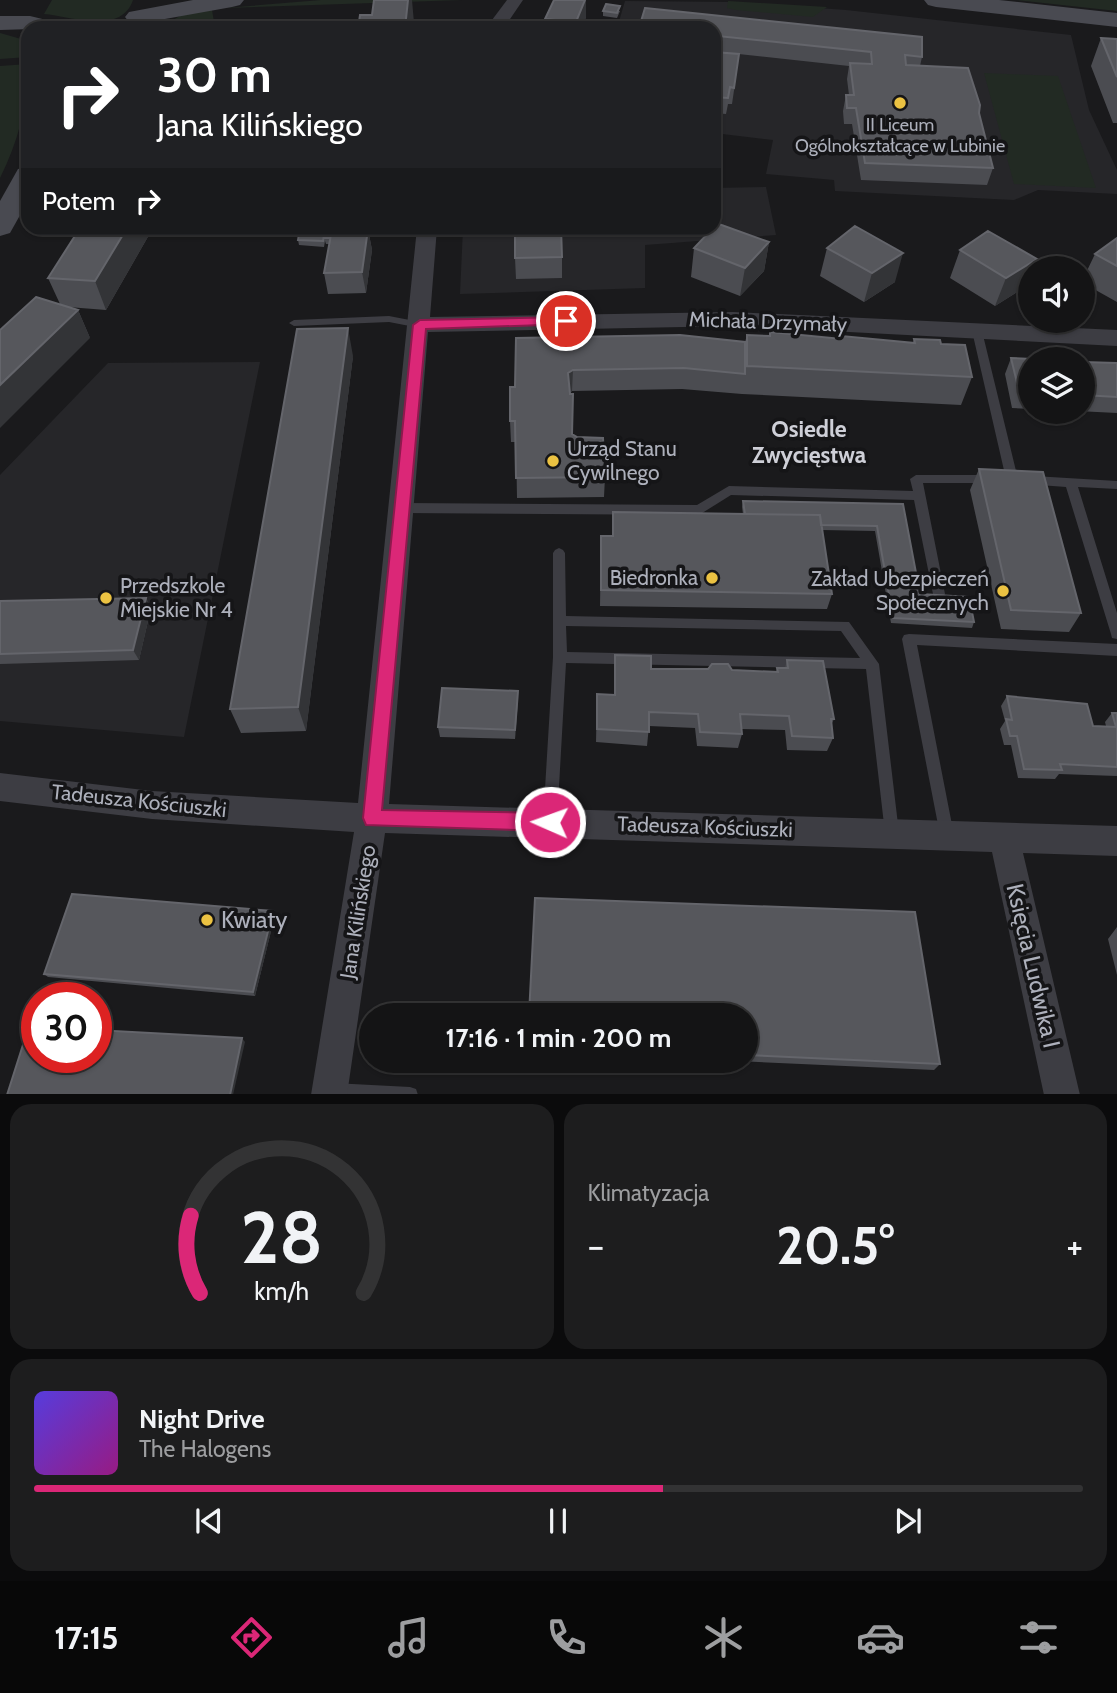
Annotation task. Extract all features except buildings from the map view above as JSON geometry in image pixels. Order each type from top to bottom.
[{"type":"main road","points":[[0,2],[12,0]]},
{"type":"main road","points":[[135,14],[232,0]]},
{"type":"main road","points":[[936,0],[1117,20]]},
{"type":"main road","points":[[0,23],[38,17]]},
{"type":"main road","points":[[0,227],[21,188]]},
{"type":"street","points":[[500,21],[515,0]]},
{"type":"street","name":"Jana Kilińskiego","points":[[329,1092],[372,818],[426,235]]},
{"type":"street","name":"Michała Drzymały","points":[[420,325],[733,319],[1117,338]]},
{"type":"street","name":"Tadeusza Kościuszki","points":[[0,787],[152,805],[372,818],[1117,841]]},
{"type":"street","name":"Księcia Ludwika I","points":[[1004,837],[1062,1094]]},
{"type":"lane","points":[[294,323],[389,319],[420,325]]},
{"type":"lane","points":[[977,331],[1012,479]]},
{"type":"lane","points":[[939,594],[916,479],[1012,479],[1117,485]]},
{"type":"lane","points":[[1071,482],[1117,634]]},
{"type":"lane","points":[[403,508],[699,510],[729,491],[919,496]]},
{"type":"lane","points":[[550,822],[560,657],[559,553]]},
{"type":"lane","points":[[561,621],[844,626],[872,664],[892,833]]},
{"type":"lane","points":[[947,835],[909,639],[1117,650]]},
{"type":"lane","points":[[560,657],[872,664]]},
{"type":"lane","points":[[329,1092],[410,1094]]},
{"type":"shaded area","points":[[52,0],[133,0],[127,11],[118,18],[93,21],[44,14]]},
{"type":"shaded area","points":[[321,0],[462,0],[225,8]]},
{"type":"shaded area","points":[[1016,0],[1117,0],[1117,11]]},
{"type":"shaded area","name":"II Liceum Ogólnokształcące w Lubinie","points":[[625,1],[732,2],[846,10],[1071,35],[1089,110],[1117,170],[1117,194],[1038,190],[1014,200],[835,191],[834,180],[766,174],[773,140],[721,134],[721,21],[619,21]]},
{"type":"shaded area","points":[[728,1],[827,7],[813,17],[736,10],[727,8]]},
{"type":"shaded area","points":[[212,10],[214,21],[171,21],[182,15]]},
{"type":"shaded area","points":[[0,33],[21,39],[21,58],[0,59]]},
{"type":"shaded area","points":[[21,64],[21,123],[0,178],[0,66]]},
{"type":"shaded area","points":[[984,73],[1058,76],[1096,188],[1014,184]]},
{"type":"shaded area","points":[[766,187],[776,235],[645,245],[645,288],[460,294],[463,235],[721,235],[721,188]]},
{"type":"shaded area","name":"Przedszkole Miejskie Nr 4","points":[[260,362],[184,737],[0,721],[0,475],[108,363]]},
{"type":"place","name":"II Liceum Ogólnokształcące w Lubinie","points":[[900,103]]},
{"type":"place","name":"Urząd Stanu Cywilnego","points":[[553,461]]},
{"type":"place","name":"Biedronka","points":[[712,578]]},
{"type":"place","name":"Zakład Ubezpieczeń Społecznych","points":[[1003,591]]},
{"type":"place","name":"Przedszkole Miejskie Nr 4","points":[[106,598]]},
{"type":"place","name":"Kwiaty","points":[[207,920]]},
{"type":"district","name":"Osiedle Zwycięstwa","points":[[809,442]]},
{"type":"route","points":[[550,822],[372,818],[420,325],[566,321]]}]
